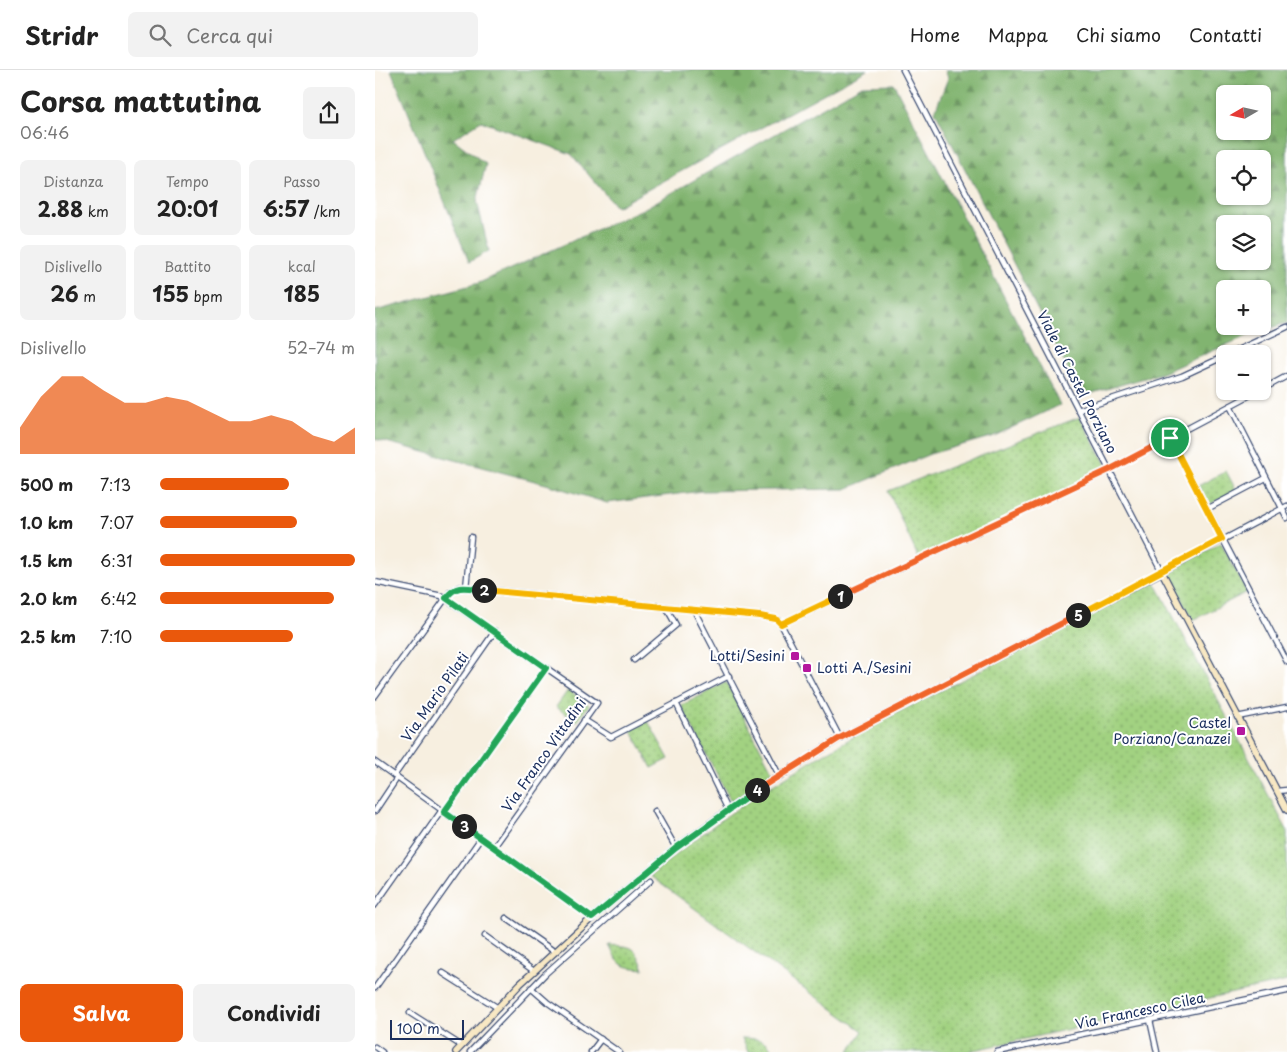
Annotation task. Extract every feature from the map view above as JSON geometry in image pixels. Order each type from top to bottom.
[{"type":"street","name":"Viale di Castel Porziano","points":[[903,70],[1077,410],[1287,810]]},
{"type":"street","points":[[1248,345],[1287,327]]},
{"type":"street","points":[[1077,410],[1183,376],[1216,360]]},
{"type":"street","points":[[1271,385],[1287,376]]},
{"type":"street","points":[[781,624],[1109,470],[1241,400]]},
{"type":"street","points":[[1230,406],[1267,478],[1285,507],[1287,518]]},
{"type":"street","points":[[1170,438],[1287,662]]},
{"type":"street","points":[[1207,509],[1267,478]]},
{"type":"street","points":[[456,1052],[534,971],[592,918],[676,848],[779,775],[840,738],[1285,507]]},
{"type":"street","points":[[466,588],[471,537]]},
{"type":"street","name":"Via Franco Vittadini","points":[[375,582],[446,598],[597,702],[494,847]]},
{"type":"street","points":[[375,696],[446,598],[455,589],[466,588],[776,619],[781,624],[840,738]]},
{"type":"street","points":[[634,660],[676,626],[666,607]]},
{"type":"street","points":[[694,610],[779,775]]},
{"type":"street","name":"Via Mario Pilati","points":[[375,811],[495,631]]},
{"type":"street","points":[[375,905],[546,668]]},
{"type":"street","points":[[584,720],[611,737],[729,676]]},
{"type":"street","points":[[676,703],[728,810]]},
{"type":"street","points":[[1237,717],[1287,707]]},
{"type":"street","points":[[375,762],[592,918]]},
{"type":"street","points":[[1277,791],[1287,790]]},
{"type":"street","points":[[655,811],[676,848]]},
{"type":"street","points":[[375,988],[481,838]]},
{"type":"street","points":[[470,1052],[548,971],[651,880]]},
{"type":"street","points":[[506,918],[555,952]]},
{"type":"street","points":[[485,936],[534,971]]},
{"type":"street","points":[[443,973],[497,1008]]},
{"type":"street","points":[[531,988],[547,1002],[619,1052]]},
{"type":"street","name":"Via Francesco Cilea","points":[[997,1052],[1287,991]]},
{"type":"street","points":[[410,1013],[462,1046]]},
{"type":"street","points":[[1150,1020],[1157,1052]]},
{"type":"street","points":[[591,1052],[601,1039]]},
{"type":"street","points":[[375,1047],[382,1052]]},
{"type":"green space","points":[[391,70],[867,70],[616,207],[571,154],[481,121],[453,139],[486,164],[477,201],[489,251],[469,262]]},
{"type":"green space","points":[[945,70],[1287,70],[1287,323],[1271,328],[1271,280],[1216,280],[1216,335],[1249,335],[1226,345],[1216,345],[1216,349],[1162,373],[1082,396],[935,111],[948,78]]},
{"type":"green space","points":[[894,84],[1060,405],[994,436],[930,454],[846,489],[702,491],[607,503],[546,484],[375,439],[375,311],[479,283],[645,208],[862,85]]},
{"type":"green space","points":[[1080,417],[1109,470],[919,559],[888,491]]},
{"type":"green space","points":[[1226,471],[1236,490],[1208,505],[1198,486]]},
{"type":"green space","points":[[1221,543],[1247,592],[1193,620],[1168,572]]},
{"type":"green space","points":[[1155,582],[1287,830],[1287,981],[966,1052],[849,1052],[863,1031],[650,876],[719,821],[835,747],[883,720]]},
{"type":"green space","points":[[726,682],[774,774],[732,803],[681,706]]},
{"type":"green space","points":[[568,690],[589,705],[577,722],[556,707]]},
{"type":"green space","points":[[648,721],[669,759],[652,768],[631,730]]},
{"type":"green space","points":[[609,945],[633,949],[644,969],[622,964],[615,957]]},
{"type":"green space","points":[[742,1038],[756,1039],[764,1042],[771,1047],[773,1052],[748,1052]]},
{"type":"place","name":"Lotti/Sesini","points":[[795,656]]},
{"type":"place","name":"Lotti A./Sesini","points":[[807,668]]},
{"type":"place","name":"Castel Porziano/Canazei","points":[[1241,731]]},
{"type":"route","points":[[1170,438],[1222,539],[1106,602],[840,738],[779,775],[709,824],[676,848],[592,918],[444,812],[546,668],[446,598],[455,589],[459,587],[760,616],[776,619],[781,624],[1109,470],[1170,438]]}]
